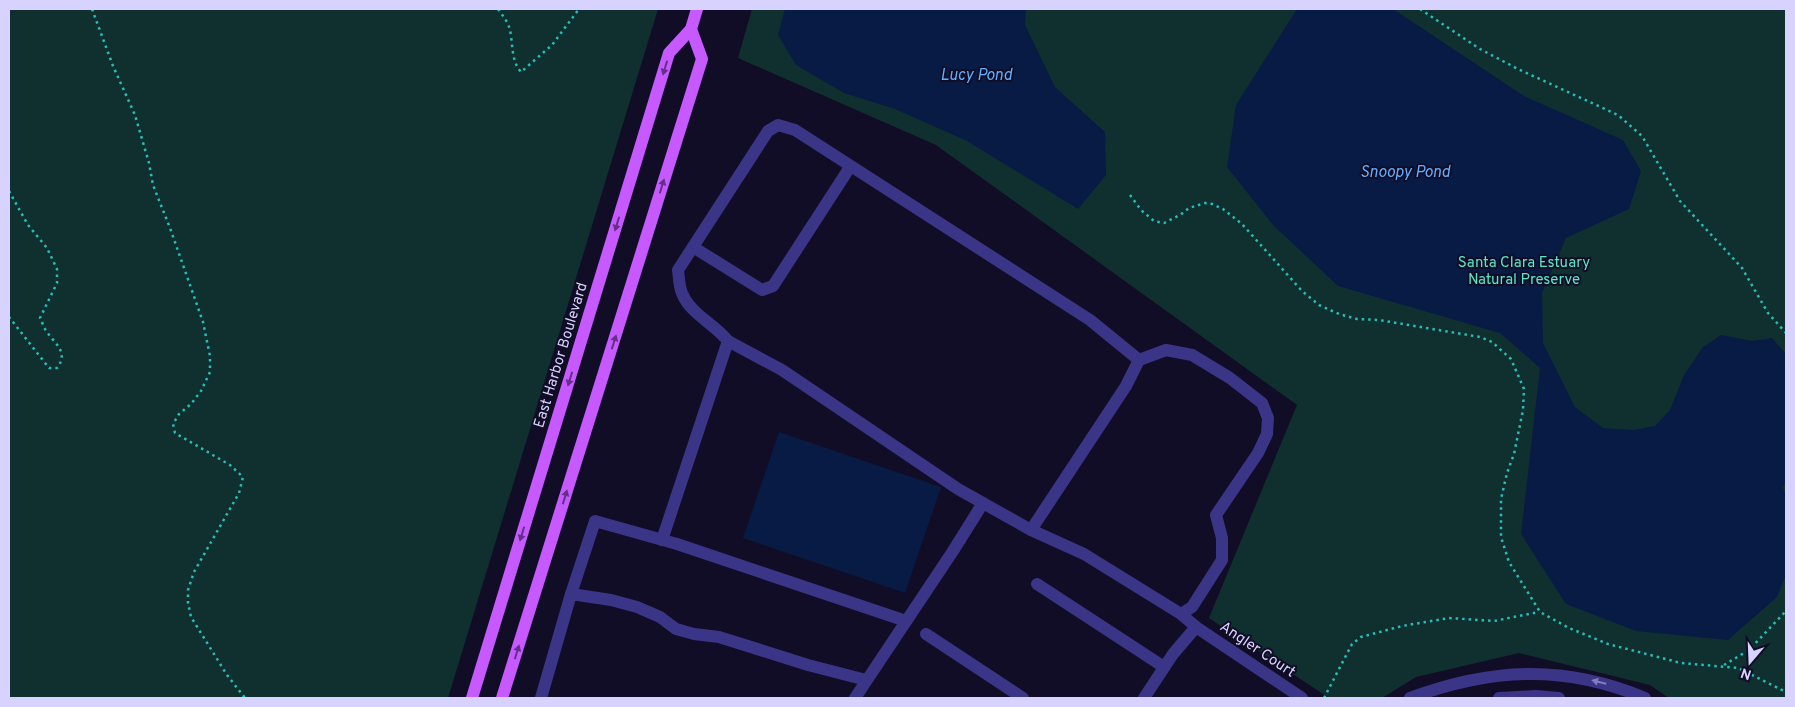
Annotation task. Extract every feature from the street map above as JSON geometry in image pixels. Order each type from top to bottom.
[{"type":"main road","name":"East Harbor Boulevard","points":[[472,698],[670,53],[691,28],[697,9]]},
{"type":"main road","points":[[502,698],[702,59],[691,28]]},
{"type":"street","name":"Angler Court","points":[[1139,360],[1090,320],[795,130],[778,125],[768,131],[678,270],[682,294],[692,308],[722,333],[728,341],[782,370],[982,503],[1031,530],[1084,554],[1181,614],[1196,627],[1302,698]]},
{"type":"street","points":[[693,247],[762,290],[773,286],[850,167]]},
{"type":"street","points":[[662,540],[728,341]]},
{"type":"street","points":[[1031,530],[1126,386],[1139,360],[1166,350],[1192,354],[1230,378],[1262,403],[1268,418],[1267,434],[1258,453],[1216,515],[1222,538],[1222,560],[1192,607],[1181,614]]},
{"type":"street","points":[[854,698],[982,503]]},
{"type":"street","points":[[541,698],[571,594],[595,522],[662,540],[906,621]]},
{"type":"street","points":[[1037,584],[1164,667]]},
{"type":"street","points":[[571,594],[611,600],[637,607],[660,617],[676,629],[694,634],[719,637],[866,680]]},
{"type":"street","points":[[1144,698],[1173,654],[1196,627]]},
{"type":"street","points":[[926,634],[1023,698]]},
{"type":"street","points":[[1410,698],[1462,681],[1488,676],[1538,674],[1584,678],[1645,698]]},
{"type":"street","points":[[1499,698],[1536,696],[1560,698]]},
{"type":"path","points":[[92,9],[134,115],[153,185],[203,322],[210,356],[210,372],[201,391],[173,424],[175,433],[230,465],[243,477],[239,493],[194,572],[188,590],[188,603],[191,618],[227,675],[245,698]]},
{"type":"path","points":[[498,9],[507,21],[510,29],[516,67],[521,72],[552,45],[579,9]]},
{"type":"path","points":[[1420,9],[1480,49],[1518,69],[1618,115],[1630,124],[1642,136],[1680,201],[1742,268],[1768,313],[1786,332]]},
{"type":"path","points":[[9,191],[28,225],[47,248],[58,269],[58,283],[40,318],[44,329],[62,353],[62,361],[57,368],[49,368],[9,317]]},
{"type":"path","points":[[1130,195],[1141,210],[1154,221],[1164,223],[1189,208],[1205,203],[1223,209],[1242,224],[1302,291],[1319,305],[1339,314],[1357,319],[1379,320],[1480,336],[1492,342],[1511,359],[1524,389],[1523,410],[1516,445],[1501,499],[1502,537],[1509,562],[1540,612],[1568,628],[1608,644],[1681,662],[1738,668],[1786,692]]},
{"type":"path","points":[[1722,666],[1749,650],[1786,611]]},
{"type":"path","points":[[1324,698],[1352,644],[1361,637],[1402,626],[1449,618],[1494,621],[1540,612]]},
{"type":"green space","points":[[9,9],[658,9],[448,698],[9,698]]},
{"type":"green space","name":"Santa Clara Estuary Natural Preserve","points":[[752,9],[1786,9],[1786,698],[1669,698],[1650,685],[1519,653],[1416,677],[1382,698],[1329,698],[1209,618],[1297,405],[936,145],[738,58]]},
{"type":"water","name":"Lucy Pond","points":[[785,9],[1026,9],[1025,25],[1055,87],[1105,132],[1106,175],[1078,209],[967,141],[895,109],[844,93],[796,65],[778,35]]},
{"type":"water","name":"Snoopy Pond","points":[[1297,9],[1393,9],[1524,96],[1623,140],[1641,171],[1629,209],[1566,238],[1542,293],[1543,343],[1575,407],[1603,428],[1633,430],[1655,426],[1670,410],[1684,375],[1703,347],[1721,335],[1752,341],[1772,338],[1786,354],[1786,480],[1783,488],[1786,495],[1786,575],[1777,597],[1728,640],[1636,631],[1566,604],[1521,534],[1540,368],[1500,333],[1338,286],[1273,225],[1227,167],[1236,105]]},
{"type":"water","points":[[779,432],[941,487],[905,593],[743,538]]}]
